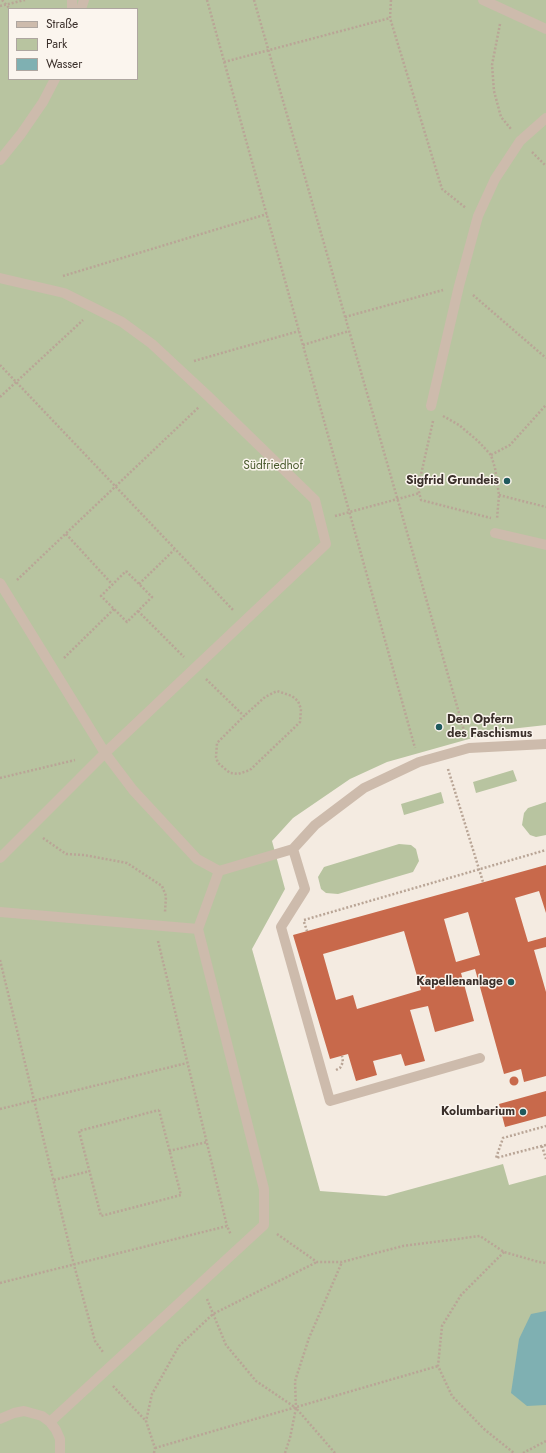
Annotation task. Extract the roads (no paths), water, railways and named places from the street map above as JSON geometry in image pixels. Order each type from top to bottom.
[{"type":"lane","points":[[483,0],[546,29]]},
{"type":"lane","points":[[0,160],[22,134],[43,102],[54,80]]},
{"type":"lane","points":[[433,409],[459,286],[478,216],[496,179],[520,141],[546,118]]},
{"type":"lane","points":[[0,278],[64,292],[122,322],[146,340],[209,397],[315,500],[326,544],[105,753],[0,858]]},
{"type":"lane","points":[[495,532],[546,545]]},
{"type":"lane","points":[[3,587],[105,753],[133,790],[197,859],[219,871],[293,849],[315,825],[364,788],[419,762],[469,748],[546,744]]},
{"type":"lane","points":[[293,849],[305,889],[281,927],[330,1101],[480,1058]]},
{"type":"lane","points":[[50,1422],[114,1365],[264,1225],[264,1189],[198,929],[219,871]]},
{"type":"lane","points":[[0,912],[198,929]]},
{"type":"lane","points":[[0,1419],[14,1412],[24,1411],[42,1416],[50,1422],[60,1439],[60,1453]]},
{"type":"water","points":[[546,1311],[546,1405],[527,1406],[511,1393],[519,1339],[531,1314]]},
{"type":"place","name":"Sigfrid Grundeis","points":[[507,481]]},
{"type":"place","name":"Den Opfern des Faschismus","points":[[439,727]]},
{"type":"place","name":"Kapellenanlage","points":[[511,982]]},
{"type":"place","name":"Kolumbarium","points":[[523,1112]]},
{"type":"park label","name":"Südfriedhof","points":[[273,466]]}]
